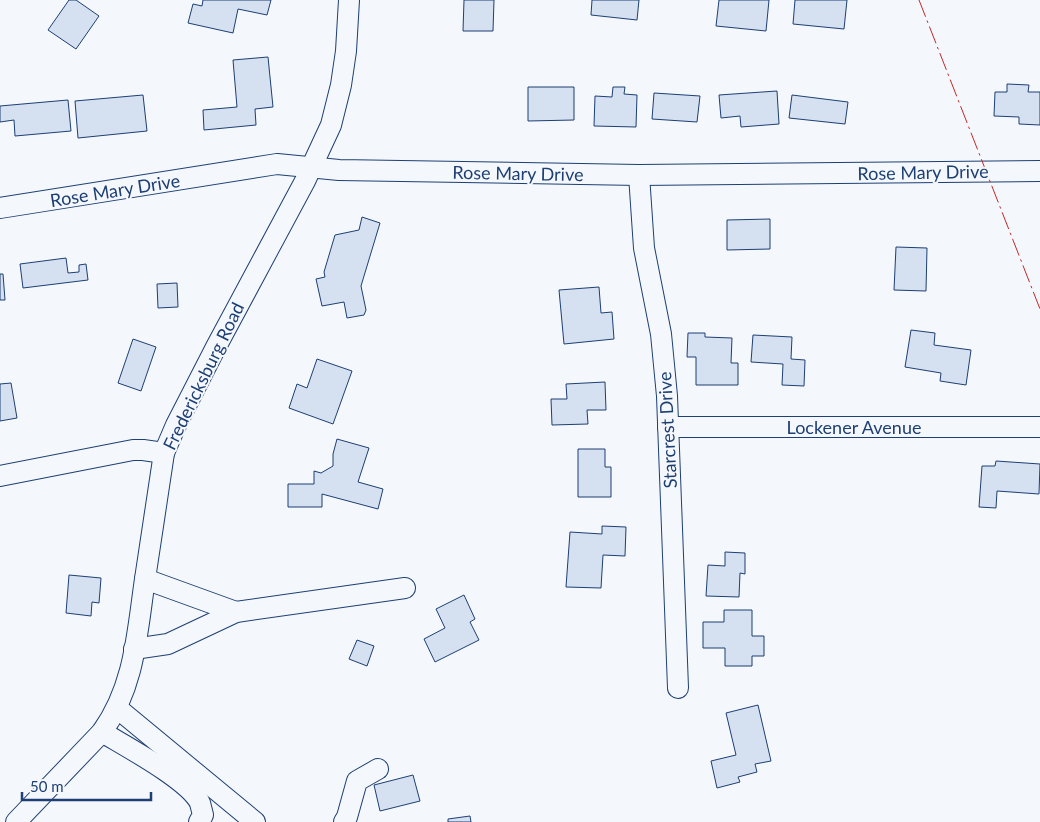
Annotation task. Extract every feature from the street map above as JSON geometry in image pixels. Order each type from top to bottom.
[{"type":"street","name":"Fredericksburg Road","points":[[16,822],[102,732],[117,708],[126,687],[134,649],[164,454],[176,425],[216,347],[305,181],[330,125],[341,85],[346,51],[349,0]]},
{"type":"street","name":"Rose Mary Drive","points":[[0,208],[277,164],[348,170],[639,174],[1040,171]]},
{"type":"street","name":"Starcrest Drive","points":[[639,174],[644,248],[661,334],[667,396],[678,688]]},
{"type":"street","name":"Lockener Avenue","points":[[668,428],[1040,427]]},
{"type":"street","points":[[0,476],[133,450],[164,454]]},
{"type":"street","points":[[144,579],[236,612]]},
{"type":"street","points":[[134,649],[168,644],[236,612],[405,588]]},
{"type":"street","points":[[117,708],[255,822]]},
{"type":"street","points":[[102,732],[156,764],[186,786],[200,802],[203,815],[199,822]]},
{"type":"street","points":[[344,822],[358,781],[378,769]]},
{"type":"building","points":[[69,0],[76,0],[99,16],[76,49],[48,30]]},
{"type":"building","points":[[203,0],[271,0],[267,15],[238,9],[233,33],[188,23],[193,4],[202,6]]},
{"type":"building","points":[[464,0],[494,0],[493,31],[463,31]]},
{"type":"building","points":[[592,0],[639,0],[637,20],[591,15]]},
{"type":"building","points":[[719,0],[769,0],[766,31],[716,26]]},
{"type":"building","points":[[795,0],[847,0],[844,29],[793,24]]},
{"type":"building","points":[[268,57],[273,107],[255,109],[256,125],[204,130],[203,110],[237,107],[233,60]]},
{"type":"building","points":[[1007,84],[1029,85],[1028,92],[1040,92],[1040,125],[1019,124],[1019,117],[994,116],[995,92],[1007,92]]},
{"type":"building","points":[[528,87],[574,87],[574,120],[528,121]]},
{"type":"building","points":[[613,87],[625,87],[624,94],[637,95],[636,127],[594,126],[595,96],[612,97]]},
{"type":"building","points":[[777,91],[779,124],[741,127],[740,116],[721,118],[719,95]]},
{"type":"building","points":[[654,93],[700,96],[697,122],[652,119]]},
{"type":"building","points":[[143,95],[147,131],[78,138],[75,101]]},
{"type":"building","points":[[792,95],[848,102],[845,124],[789,118]]},
{"type":"building","points":[[68,100],[71,131],[15,136],[14,120],[0,122],[0,106]]},
{"type":"building","points":[[362,217],[380,223],[361,286],[366,310],[364,315],[347,318],[344,302],[322,306],[316,279],[325,277],[324,272],[335,235],[359,230]]},
{"type":"building","points":[[770,219],[770,249],[727,250],[727,220]]},
{"type":"building","points":[[896,247],[927,248],[926,291],[894,290]]},
{"type":"building","points":[[66,258],[68,273],[79,272],[79,265],[86,264],[88,280],[23,288],[20,264]]},
{"type":"building","points":[[0,274],[3,274],[5,300],[0,300]]},
{"type":"building","points":[[177,283],[178,307],[158,308],[157,284]]},
{"type":"building","points":[[599,287],[601,313],[612,312],[614,339],[564,344],[559,290]]},
{"type":"building","points":[[911,330],[935,333],[934,345],[971,350],[966,385],[940,381],[941,373],[905,367]]},
{"type":"building","points":[[688,333],[705,333],[705,337],[732,338],[731,363],[738,363],[738,385],[696,385],[696,357],[687,357]]},
{"type":"building","points":[[753,335],[792,337],[791,359],[805,360],[804,386],[782,385],[783,364],[751,362]]},
{"type":"building","points":[[133,339],[156,347],[141,391],[118,383]]},
{"type":"building","points":[[317,359],[352,371],[333,424],[289,408],[297,384],[307,388]]},
{"type":"building","points":[[605,382],[606,410],[587,410],[588,424],[552,425],[551,399],[567,399],[566,384]]},
{"type":"building","points":[[11,383],[17,418],[0,421],[0,384]]},
{"type":"building","points":[[337,439],[369,448],[358,482],[383,489],[378,509],[322,494],[322,507],[288,507],[288,484],[314,484],[314,471],[321,473],[333,466],[333,454]]},
{"type":"building","points":[[578,449],[605,449],[605,467],[611,467],[611,497],[578,497]]},
{"type":"building","points":[[996,461],[1040,464],[1039,494],[997,491],[996,508],[979,507],[982,466],[995,466]]},
{"type":"building","points":[[602,526],[626,527],[625,556],[603,555],[601,588],[566,587],[570,532],[602,534]]},
{"type":"building","points":[[725,552],[745,553],[745,574],[740,573],[739,597],[706,596],[708,565],[725,566]]},
{"type":"building","points":[[69,575],[101,578],[99,603],[92,602],[91,616],[66,613]]},
{"type":"building","points":[[464,595],[475,619],[470,622],[479,640],[435,662],[424,639],[445,628],[436,609]]},
{"type":"building","points":[[724,610],[752,610],[752,636],[764,636],[764,656],[752,656],[752,666],[725,666],[725,648],[703,648],[703,622],[724,622]]},
{"type":"building","points":[[357,640],[374,646],[367,666],[349,659]]},
{"type":"building","points":[[758,705],[771,761],[755,764],[757,772],[738,777],[740,782],[717,788],[711,761],[736,755],[726,713]]},
{"type":"building","points":[[413,775],[420,801],[380,811],[374,785]]},
{"type":"building","points":[[470,816],[471,822],[448,822],[448,819]]},
{"type":"power","points":[[919,0],[1040,309]]}]
